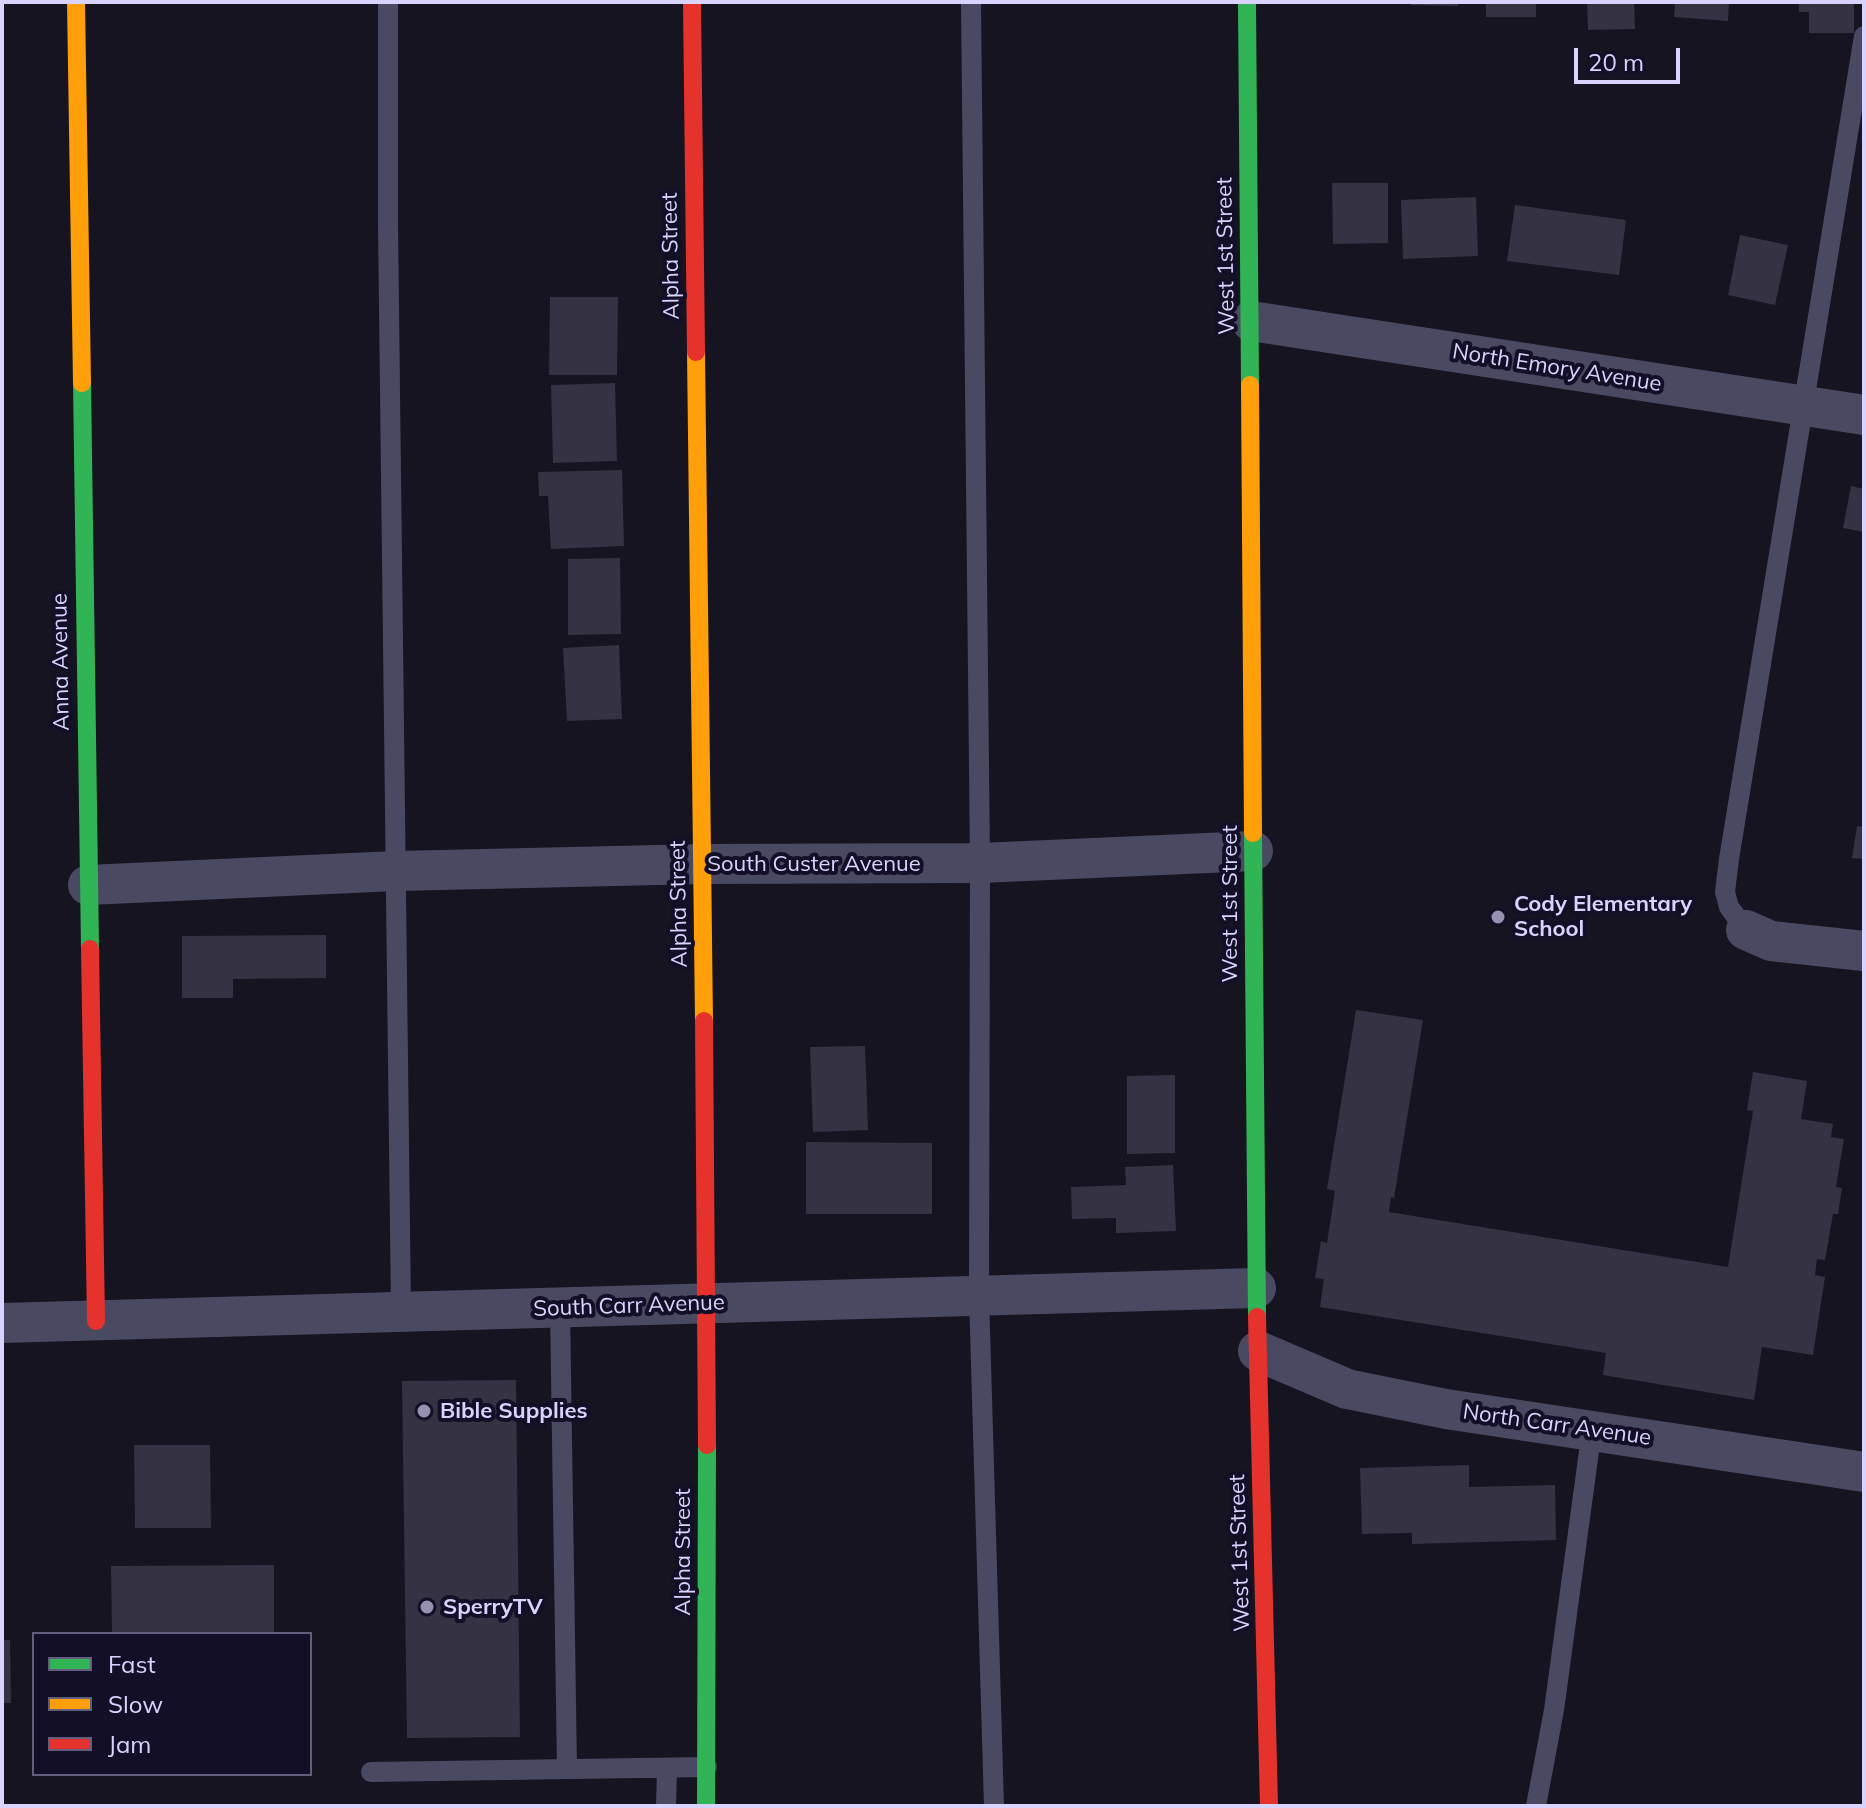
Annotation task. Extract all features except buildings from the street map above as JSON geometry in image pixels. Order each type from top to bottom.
[{"type":"street","name":"Anna Avenue","points":[[76,2],[96,1321]]},
{"type":"street","name":"Alpha Street","points":[[692,2],[707,1304],[706,1806]]},
{"type":"street","name":"West 1st Street","points":[[1247,2],[1256,1288],[1269,1806]]},
{"type":"street","name":"North Emory Avenue","points":[[1251,321],[1864,415]]},
{"type":"street","name":"South Custer Avenue","points":[[88,885],[396,871],[702,864],[980,863],[1253,851]]},
{"type":"street","points":[[1746,930],[1771,941],[1864,951]]},
{"type":"street","name":"South Carr Avenue","points":[[2,1323],[1256,1288]]},
{"type":"street","name":"North Carr Avenue","points":[[1258,1351],[1347,1389],[1446,1409],[1864,1472]]},
{"type":"lane","points":[[388,2],[401,1312]]},
{"type":"lane","points":[[971,2],[980,863],[979,1296],[994,1806]]},
{"type":"lane","points":[[1746,930],[1729,907],[1725,892],[1864,36]]},
{"type":"lane","points":[[560,1308],[567,1769]]},
{"type":"lane","points":[[1536,1806],[1554,1710],[1592,1429]]},
{"type":"lane","points":[[371,1772],[707,1767]]},
{"type":"lane","points":[[666,1806],[667,1768]]},
{"type":"traffic: fast","points":[[1247,2],[1250,385]]},
{"type":"traffic: fast","points":[[82,383],[90,949]]},
{"type":"traffic: fast","points":[[1253,833],[1257,1317]]},
{"type":"traffic: fast","points":[[706,1806],[707,1445]]},
{"type":"traffic: slow","points":[[76,2],[82,383]]},
{"type":"traffic: slow","points":[[696,352],[704,1021]]},
{"type":"traffic: slow","points":[[1250,385],[1253,833]]},
{"type":"traffic: jam","points":[[692,2],[696,352]]},
{"type":"traffic: jam","points":[[90,949],[96,1321]]},
{"type":"traffic: jam","points":[[704,1021],[707,1445]]},
{"type":"traffic: jam","points":[[1257,1317],[1269,1806]]},
{"type":"place","name":"Cody Elementary School","points":[[1498,917]]},
{"type":"place","name":"Bible Supplies","points":[[424,1411]]},
{"type":"place","name":"SperryTV","points":[[427,1607]]}]
